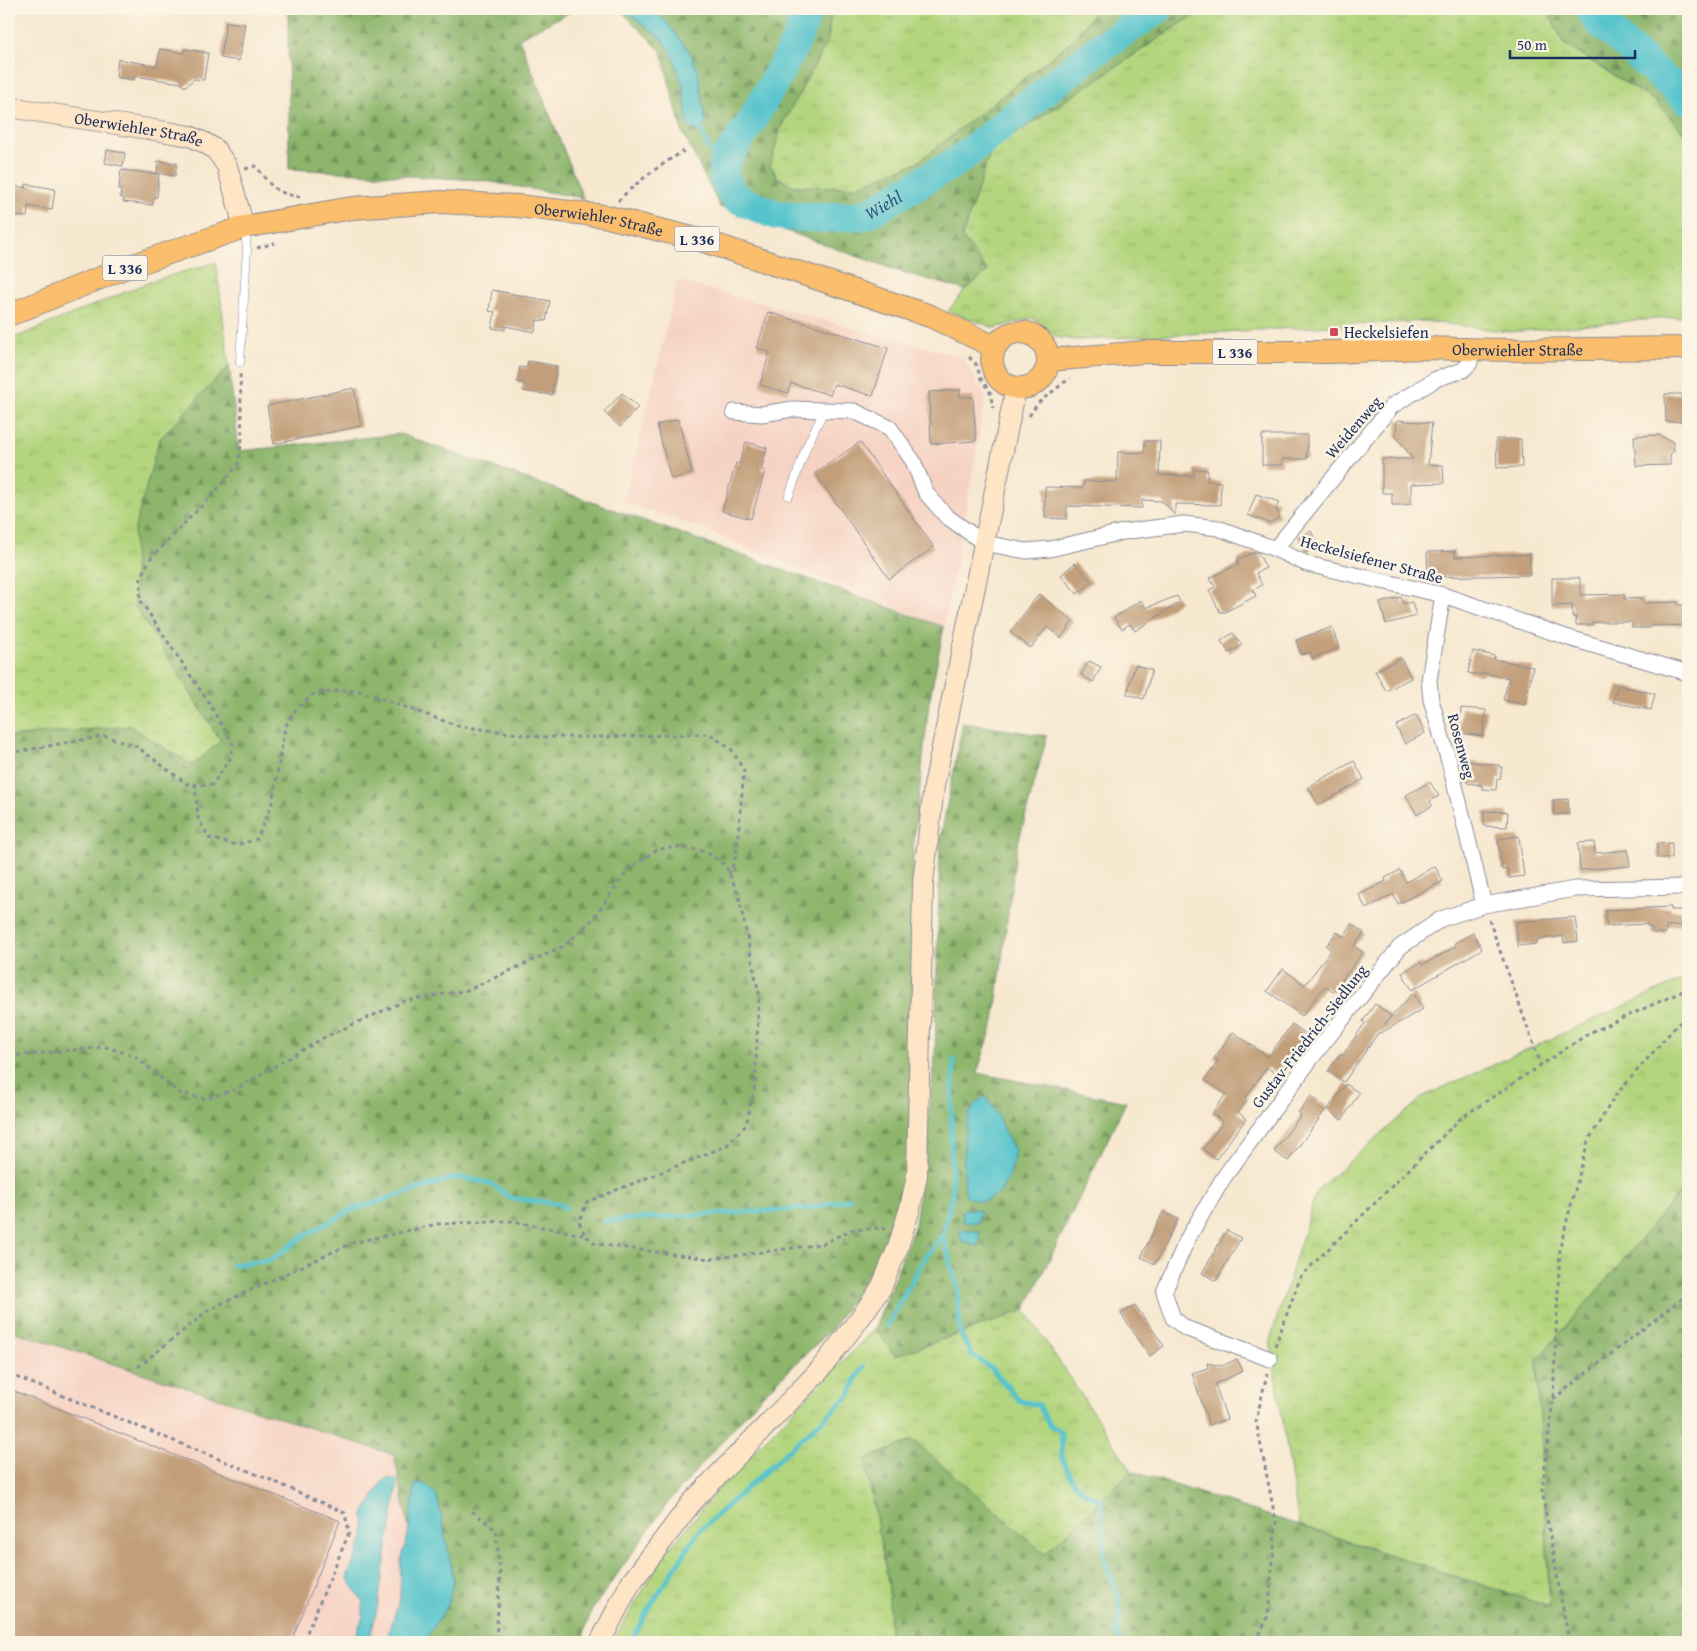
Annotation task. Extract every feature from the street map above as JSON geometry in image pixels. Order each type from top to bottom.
[{"type":"main road","name":"Oberwiehler Straße","points":[[9,107],[190,136],[205,142],[216,149],[227,166],[244,227]]},
{"type":"main road","name":"Oberwiehler Straße","points":[[9,315],[122,269],[244,227],[352,208],[441,202],[518,206],[604,216],[704,241],[930,316],[995,347]]},
{"type":"main road","points":[[1017,332],[1035,336],[1042,342],[1047,350],[1048,360],[1043,377],[1028,388],[1010,387],[1001,382],[995,375],[992,366],[992,356],[1000,340],[1008,334],[1017,332]]},
{"type":"main road","name":"Oberwiehler Straße","points":[[1048,360],[1146,352],[1332,352],[1423,348],[1688,348]]},
{"type":"main road","points":[[600,1642],[630,1584],[692,1502],[818,1372],[858,1321],[881,1288],[902,1234],[917,1176],[923,882],[934,786],[1016,388]]},
{"type":"street","name":"Weidenweg","points":[[1275,549],[1392,406],[1436,379],[1463,370],[1470,363],[1471,349]]},
{"type":"street","points":[[734,412],[762,414],[793,409],[854,410],[890,428],[913,461],[926,493],[946,516],[984,543]]},
{"type":"street","name":"Heckelsiefener Straße","points":[[984,543],[1026,550],[1042,549],[1123,532],[1184,524],[1218,528],[1275,549],[1307,564],[1443,595],[1569,638],[1688,674]]},
{"type":"street","name":"Rosenweg","points":[[1443,595],[1429,680],[1431,700],[1450,765],[1484,905]]},
{"type":"street","name":"Gustav-Friedrich-Siedlung","points":[[1270,1359],[1185,1328],[1173,1318],[1164,1292],[1188,1238],[1224,1177],[1313,1056],[1400,947],[1441,918],[1484,905],[1575,889],[1688,887]]},
{"type":"lane","points":[[240,362],[247,250],[244,227]]},
{"type":"lane","points":[[789,496],[806,448],[824,410]]},
{"type":"path","points":[[604,216],[628,192],[660,165],[684,151]]},
{"type":"path","points":[[229,173],[256,166],[271,187],[285,195],[308,198]]},
{"type":"path","points":[[9,753],[104,736],[136,746],[187,784],[212,785],[230,759],[232,744],[209,703],[140,600],[141,576],[150,559],[215,492],[238,464],[242,439],[240,362]]},
{"type":"path","points":[[195,784],[198,818],[209,838],[236,845],[257,839],[272,804],[285,727],[297,708],[315,693],[357,690],[458,726],[541,737],[710,734],[732,750],[744,771],[736,857],[729,874]]},
{"type":"path","points":[[9,1056],[106,1047],[135,1056],[179,1093],[206,1099],[236,1089],[325,1037],[405,1001],[468,990],[564,946],[592,920],[629,869],[658,849],[682,847],[706,852],[726,866],[738,893],[759,994],[755,1085],[746,1125],[726,1146],[587,1202],[579,1222],[584,1235]]},
{"type":"path","points":[[1484,905],[1541,1065]]},
{"type":"path","points":[[1256,1642],[1268,1616],[1276,1522],[1256,1421],[1270,1359],[1301,1276],[1461,1118],[1591,1032],[1688,989]]},
{"type":"path","points":[[1569,1642],[1542,1490],[1552,1399],[1560,1247],[1588,1142],[1615,1096],[1676,1026],[1688,1016]]},
{"type":"path","points":[[138,1367],[210,1309],[352,1243],[437,1224],[511,1221],[584,1235],[596,1244],[710,1259],[822,1244],[851,1230],[882,1228],[902,1234]]},
{"type":"path","points":[[1552,1399],[1688,1294]]},
{"type":"path","points":[[9,1374],[266,1478],[345,1513],[349,1533],[303,1642]]},
{"type":"path","points":[[472,1511],[496,1530],[500,1572],[496,1642]]},
{"type":"shaded area","points":[[678,281],[962,357],[986,398],[944,627],[695,526],[624,502]]},
{"type":"shaded area","points":[[9,1330],[395,1455],[421,1587],[395,1642],[9,1642]]},
{"type":"green space","points":[[288,9],[576,9],[519,38],[583,198],[479,180],[289,169]]},
{"type":"green space","points":[[607,9],[831,9],[828,40],[781,127],[770,165],[777,177],[794,186],[855,187],[918,162],[1073,40],[1097,9],[1203,9],[991,150],[962,237],[988,271],[965,290],[898,271],[720,207],[682,131],[661,51],[622,12]]},
{"type":"green space","points":[[831,9],[1097,9],[1073,40],[918,162],[855,187],[794,186],[777,177],[770,165],[781,127],[828,40]]},
{"type":"green space","points":[[1203,9],[1547,9],[1564,44],[1658,103],[1688,138],[1688,316],[1510,332],[1424,321],[1077,340],[1056,337],[1033,318],[995,328],[948,311],[965,290],[988,271],[961,237],[991,150]]},
{"type":"green space","points":[[1547,9],[1688,9],[1688,138],[1658,103],[1564,44]]},
{"type":"green space","points":[[216,262],[229,366],[159,440],[136,606],[221,741],[192,766],[130,726],[9,737],[9,340],[152,281]]},
{"type":"green space","points":[[229,366],[239,451],[400,434],[944,627],[929,703],[913,849],[915,1140],[884,1250],[833,1328],[759,1399],[666,1505],[592,1610],[581,1642],[395,1642],[421,1587],[394,1455],[9,1330],[9,737],[130,726],[192,765],[221,741],[135,606],[134,531],[159,440]]},
{"type":"green space","points":[[963,723],[1047,736],[1016,851],[994,1022],[977,1073],[1126,1102],[1025,1310],[895,1356],[875,1328],[915,1225],[935,1059],[940,841]]},
{"type":"green space","points":[[1688,977],[1688,1182],[1537,1360],[1550,1607],[1299,1525],[1270,1340],[1317,1190],[1424,1096]]},
{"type":"green space","points":[[1688,1182],[1688,1642],[890,1642],[889,1587],[865,1460],[913,1440],[1045,1554],[1132,1471],[1550,1607],[1537,1360]]},
{"type":"green space","points":[[1025,1310],[1132,1471],[1045,1554],[913,1440],[865,1460],[889,1587],[890,1642],[612,1642],[665,1554],[724,1482],[875,1328],[896,1356]]},
{"type":"water","points":[[623,9],[649,9],[666,21],[689,51],[698,70],[706,124],[700,130],[693,130],[688,125],[683,87],[673,57],[663,40]]},
{"type":"water","points":[[985,1096],[999,1117],[1003,1130],[1015,1150],[1011,1171],[1000,1193],[982,1202],[968,1198],[965,1193],[964,1146],[967,1121],[971,1111],[976,1103]]},
{"type":"water","points":[[965,1209],[980,1210],[978,1223],[963,1222],[962,1213]]},
{"type":"water","points":[[964,1229],[980,1232],[978,1246],[964,1243],[961,1239],[960,1231]]},
{"type":"water","points":[[387,1478],[395,1479],[398,1483],[377,1609],[369,1642],[353,1642],[363,1617],[363,1602],[347,1577],[364,1537],[364,1514],[382,1482]]},
{"type":"water","points":[[415,1484],[425,1484],[437,1496],[454,1580],[448,1605],[424,1642],[386,1642],[400,1598],[401,1561],[408,1534]]},
{"type":"building","points":[[226,22],[245,24],[239,61],[221,58]]},
{"type":"building","points":[[160,49],[184,53],[185,49],[208,53],[204,80],[195,79],[184,87],[181,83],[135,76],[134,80],[116,77],[118,59],[157,66]]},
{"type":"building","points":[[107,150],[125,153],[123,166],[105,163]]},
{"type":"building","points":[[158,161],[177,163],[175,176],[157,173]]},
{"type":"building","points":[[121,170],[159,174],[157,197],[154,197],[153,205],[123,202],[124,198],[120,197],[121,189],[119,189]]},
{"type":"building","points":[[26,184],[55,189],[52,210],[28,206],[27,217],[9,215],[13,186],[26,188]]},
{"type":"building","points":[[492,290],[550,301],[546,321],[537,320],[535,332],[505,326],[505,330],[492,328],[495,312],[489,311]]},
{"type":"building","points":[[768,312],[888,348],[873,396],[834,384],[830,395],[791,383],[788,393],[760,385],[770,352],[757,348]]},
{"type":"building","points":[[528,361],[557,366],[552,395],[523,391],[524,383],[517,382],[520,367],[527,368]]},
{"type":"building","points":[[354,388],[361,426],[274,444],[267,406]]},
{"type":"building","points":[[960,390],[960,397],[973,397],[976,441],[931,444],[929,392]]},
{"type":"building","points":[[622,393],[638,407],[620,427],[604,412]]},
{"type":"building","points":[[1665,394],[1682,394],[1683,406],[1688,406],[1688,421],[1666,422]]},
{"type":"building","points":[[678,419],[692,473],[671,479],[657,425]]},
{"type":"building","points":[[1397,420],[1432,423],[1428,465],[1443,465],[1444,483],[1411,484],[1411,504],[1405,505],[1392,505],[1392,493],[1382,493],[1382,459],[1413,459],[1396,436]]},
{"type":"building","points":[[1262,435],[1307,435],[1307,459],[1282,459],[1282,465],[1262,465]]},
{"type":"building","points":[[1659,435],[1673,442],[1674,451],[1670,454],[1670,465],[1636,466],[1634,436]]},
{"type":"building","points":[[1496,439],[1521,439],[1522,467],[1497,468]]},
{"type":"building","points":[[1145,441],[1160,441],[1159,475],[1194,476],[1194,469],[1208,470],[1207,481],[1221,482],[1220,505],[1175,504],[1175,515],[1162,501],[1142,500],[1142,508],[1067,506],[1067,519],[1045,518],[1045,487],[1083,488],[1084,481],[1117,482],[1118,452],[1144,453]]},
{"type":"building","points":[[746,442],[767,448],[761,470],[765,471],[751,519],[722,511],[736,463],[739,464]]},
{"type":"building","points":[[860,442],[934,547],[889,579],[815,473]]},
{"type":"building","points":[[1256,494],[1279,502],[1276,509],[1280,517],[1269,523],[1248,515]]},
{"type":"building","points":[[1311,531],[1318,546],[1306,552],[1299,537]]},
{"type":"building","points":[[1455,551],[1455,557],[1530,554],[1530,575],[1428,577],[1427,552]]},
{"type":"building","points":[[1255,552],[1258,553],[1266,568],[1256,573],[1262,585],[1253,590],[1256,596],[1225,612],[1220,612],[1209,590],[1215,587],[1210,578],[1239,564],[1237,560]]},
{"type":"building","points":[[1075,563],[1092,582],[1077,594],[1061,575]]},
{"type":"building","points":[[1552,578],[1580,578],[1580,595],[1624,594],[1624,599],[1643,598],[1643,603],[1678,602],[1678,605],[1688,605],[1688,625],[1632,628],[1632,622],[1592,622],[1592,625],[1576,625],[1576,617],[1572,617],[1572,605],[1552,606]]},
{"type":"building","points":[[1039,594],[1073,621],[1061,638],[1047,627],[1031,648],[1010,632]]},
{"type":"building","points":[[1177,596],[1180,602],[1135,631],[1130,624],[1122,629],[1114,618],[1141,600],[1146,608]]},
{"type":"building","points":[[1401,597],[1403,604],[1412,602],[1416,616],[1386,624],[1380,603]]},
{"type":"building","points":[[1332,627],[1339,648],[1312,658],[1310,652],[1301,655],[1296,640]]},
{"type":"building","points":[[1233,633],[1242,645],[1229,653],[1221,641]]},
{"type":"building","points":[[1473,651],[1495,656],[1494,659],[1533,667],[1525,705],[1503,700],[1509,678],[1482,673],[1482,675],[1468,673]]},
{"type":"building","points":[[1401,658],[1411,678],[1386,691],[1375,671]]},
{"type":"building","points":[[1089,661],[1101,667],[1093,682],[1081,675]]},
{"type":"building","points":[[1135,665],[1152,670],[1144,699],[1127,694]]},
{"type":"building","points":[[1618,685],[1655,694],[1651,710],[1613,702]]},
{"type":"building","points":[[1461,708],[1486,710],[1483,736],[1459,733]]},
{"type":"building","points":[[1416,715],[1425,733],[1405,744],[1396,726]]},
{"type":"building","points":[[1354,761],[1364,779],[1319,805],[1308,787]]},
{"type":"building","points":[[1464,761],[1499,765],[1499,767],[1502,767],[1500,779],[1497,779],[1496,790],[1482,789],[1482,785],[1467,783],[1468,775],[1463,774]]},
{"type":"building","points":[[1430,782],[1439,796],[1430,801],[1432,806],[1417,815],[1406,795]]},
{"type":"building","points":[[1568,799],[1569,814],[1554,815],[1553,800]]},
{"type":"building","points":[[1484,811],[1508,812],[1507,827],[1484,826]]},
{"type":"building","points":[[1519,836],[1524,876],[1509,878],[1508,869],[1502,870],[1498,839]]},
{"type":"building","points":[[1594,842],[1595,853],[1628,850],[1630,866],[1580,870],[1578,843]]},
{"type":"building","points":[[1672,843],[1672,858],[1657,858],[1657,844]]},
{"type":"building","points":[[1435,866],[1443,881],[1398,904],[1393,894],[1366,909],[1359,895],[1386,881],[1385,878],[1400,870],[1406,882]]},
{"type":"building","points":[[1671,907],[1671,910],[1688,910],[1688,925],[1666,926],[1666,933],[1652,933],[1652,927],[1648,927],[1647,924],[1606,926],[1606,910]]},
{"type":"building","points":[[1575,917],[1578,941],[1564,943],[1563,936],[1537,940],[1537,944],[1518,946],[1516,922]]},
{"type":"building","points":[[1352,924],[1364,933],[1354,946],[1363,952],[1333,992],[1325,986],[1302,1016],[1267,991],[1283,969],[1305,985],[1331,950],[1326,946],[1337,932],[1343,937]]},
{"type":"building","points":[[1473,933],[1482,949],[1412,990],[1402,973],[1421,962],[1422,965],[1439,956],[1456,946],[1455,943]]},
{"type":"building","points":[[1413,993],[1423,1009],[1381,1033],[1379,1032],[1344,1082],[1328,1071],[1340,1054],[1342,1056],[1365,1023],[1363,1021],[1375,1004],[1391,1016],[1384,1025]]},
{"type":"building","points":[[1292,1024],[1306,1034],[1276,1074],[1267,1067],[1245,1098],[1247,1100],[1238,1112],[1246,1119],[1216,1159],[1203,1149],[1223,1122],[1212,1113],[1226,1094],[1205,1080],[1218,1061],[1214,1058],[1233,1032],[1268,1057]]},
{"type":"building","points":[[1346,1084],[1359,1093],[1342,1120],[1328,1109]]},
{"type":"building","points":[[1311,1096],[1327,1108],[1288,1161],[1274,1151],[1301,1115],[1298,1113]]},
{"type":"building","points":[[1163,1212],[1178,1219],[1155,1264],[1141,1257]]},
{"type":"building","points":[[1227,1230],[1241,1238],[1216,1281],[1202,1273]]},
{"type":"building","points":[[1135,1305],[1164,1346],[1150,1356],[1121,1314]]},
{"type":"building","points":[[1237,1359],[1243,1371],[1215,1384],[1227,1419],[1209,1425],[1192,1373],[1208,1368],[1207,1363],[1222,1366]]},
{"type":"building","points":[[9,1389],[340,1521],[291,1642],[9,1642]]},
{"type":"waterway","name":"Wiehl","points":[[802,9],[804,21],[793,48],[750,124],[724,162],[724,178],[735,198],[776,215],[822,218],[865,215],[959,160],[1094,52],[1158,9]]},
{"type":"waterway","name":"Wiehl","points":[[1590,9],[1597,20],[1688,100]]},
{"type":"waterway","points":[[698,124],[708,147],[724,162]]},
{"type":"waterway","points":[[954,1060],[951,1127],[952,1195],[943,1236],[957,1285],[960,1333],[972,1355],[992,1369],[1020,1401],[1039,1405],[1049,1425],[1061,1431],[1062,1459],[1074,1483],[1090,1496],[1101,1500],[1104,1532],[1103,1555],[1119,1598],[1120,1618],[1115,1631],[1120,1642]]},
{"type":"waterway","points":[[232,1265],[271,1260],[302,1237],[351,1210],[457,1177],[490,1183],[510,1198],[560,1204],[566,1209]]},
{"type":"waterway","points":[[603,1221],[810,1208],[850,1199]]},
{"type":"waterway","points":[[887,1326],[925,1257],[943,1236]]},
{"type":"waterway","points":[[631,1642],[647,1611],[699,1531],[851,1394],[856,1378],[864,1367]]},
{"type":"place","name":"Heckelsiefen","points":[[1334,332]]}]
